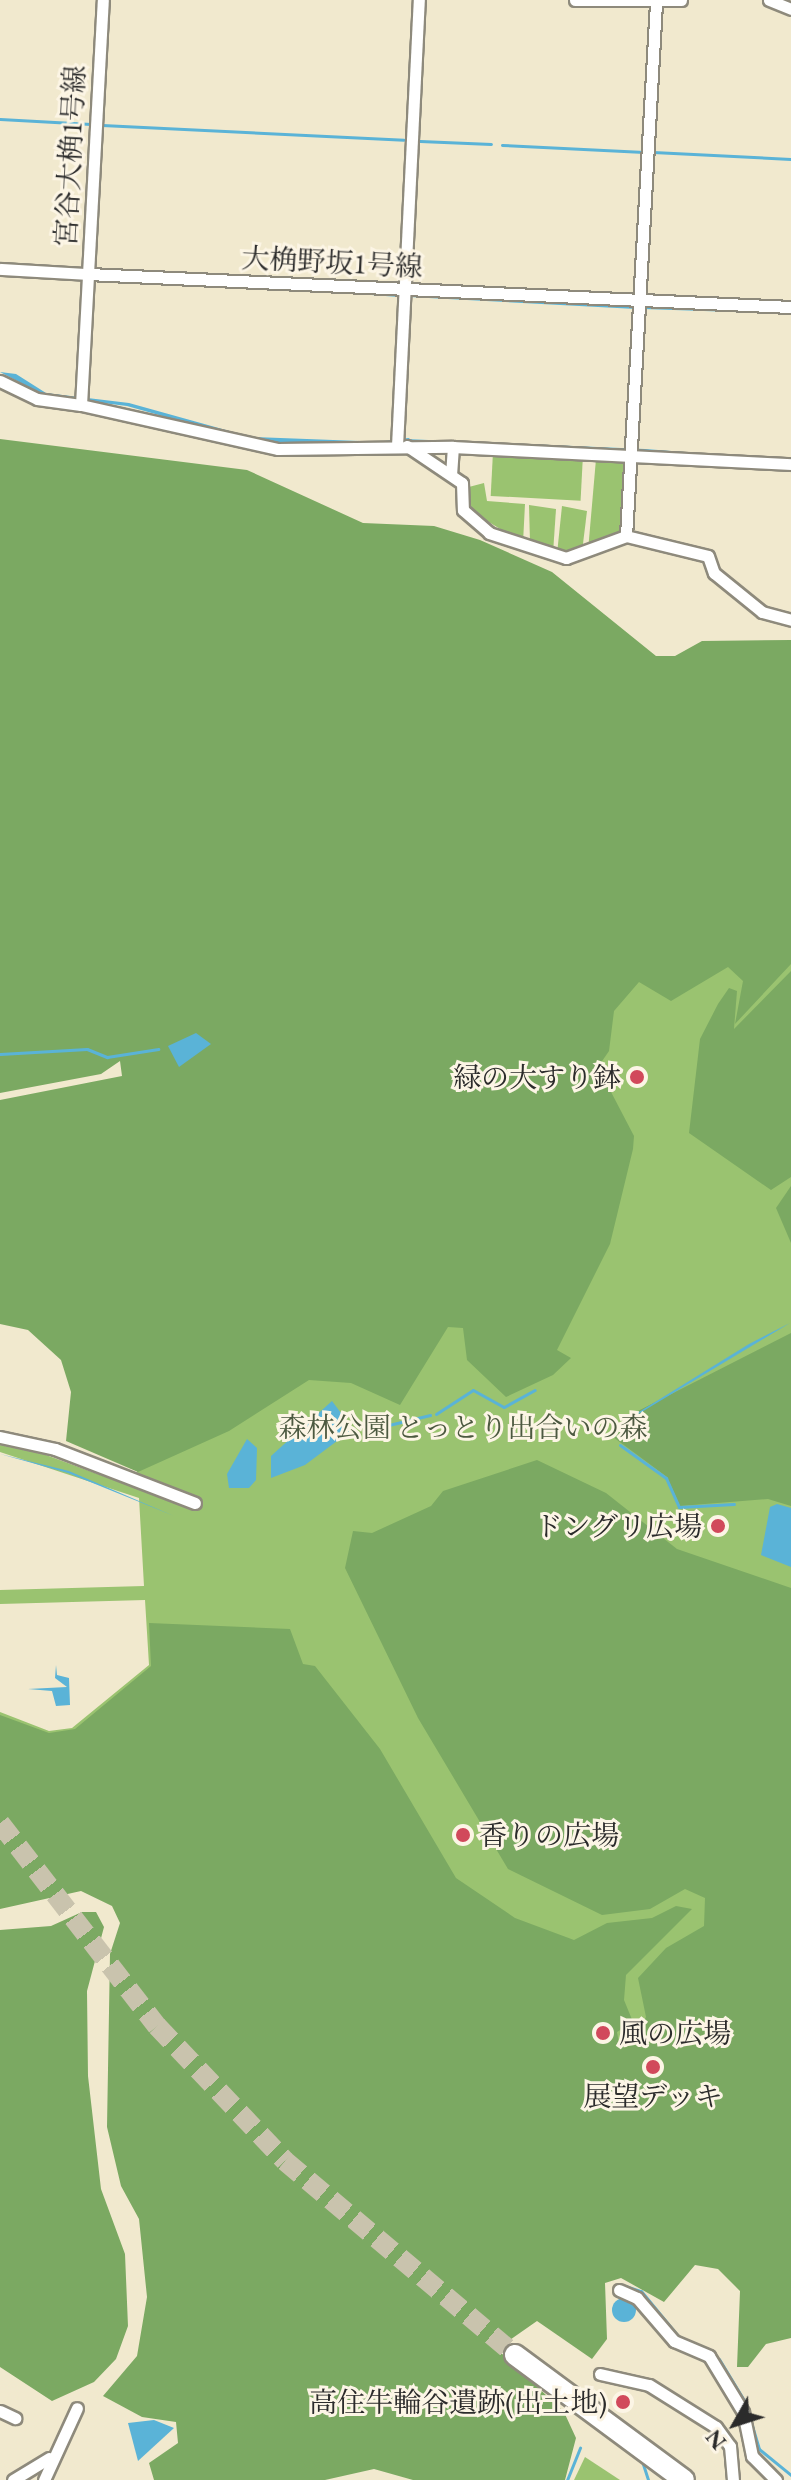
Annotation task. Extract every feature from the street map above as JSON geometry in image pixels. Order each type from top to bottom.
[{"type":"highway","points":[[513,2358],[673,2480]]},
{"type":"highway","points":[[598,2421],[684,2480]]},
{"type":"street","name":"宮谷大桷1号線","points":[[0,269],[88,274],[103,0]]},
{"type":"street","points":[[401,446],[404,290],[419,0]]},
{"type":"street","points":[[575,0],[656,3],[681,0]]},
{"type":"street","points":[[769,0],[791,9]]},
{"type":"street","points":[[626,536],[656,3]]},
{"type":"street","name":"大桷野坂1号線","points":[[88,274],[791,307]]},
{"type":"street","points":[[81,405],[88,274]]},
{"type":"street","points":[[0,381],[37,399],[135,412],[251,445],[341,453],[401,446],[453,447],[791,464]]},
{"type":"street","points":[[401,446],[462,483],[461,504],[470,518],[541,553],[579,556],[626,536],[712,558],[714,573],[762,612],[791,620]]},
{"type":"street","points":[[451,475],[453,447]]},
{"type":"street","points":[[0,1437],[55,1449],[195,1503]]},
{"type":"street","points":[[619,2290],[637,2298],[674,2341],[709,2356],[743,2412],[752,2456],[776,2480]]},
{"type":"street","points":[[600,2374],[649,2385],[716,2427],[730,2446],[733,2480]]},
{"type":"street","points":[[44,2480],[49,2458],[77,2408]]},
{"type":"street","points":[[0,2411],[15,2418]]},
{"type":"street","points":[[13,2480],[49,2458]]},
{"type":"green space","points":[[0,439],[247,470],[363,523],[434,526],[480,540],[552,572],[656,656],[675,656],[702,641],[791,640],[791,964],[735,1024],[743,981],[728,967],[671,1001],[639,982],[614,1011],[609,1051],[598,1067],[634,1136],[633,1149],[610,1244],[557,1350],[571,1358],[553,1375],[506,1397],[467,1360],[463,1328],[448,1327],[400,1405],[351,1383],[309,1380],[229,1431],[138,1472],[66,1441],[71,1392],[61,1360],[28,1330],[0,1324],[0,1100],[122,1076],[120,1061],[101,1074],[0,1093]]},
{"type":"green space","points":[[493,452],[583,457],[581,501],[491,496]]},
{"type":"green space","points":[[626,458],[624,533],[588,551],[596,459]]},
{"type":"green space","points":[[484,483],[487,501],[525,504],[523,543],[466,508],[465,488]]},
{"type":"green space","points":[[529,505],[556,509],[553,553],[530,542]]},
{"type":"green space","points":[[562,506],[587,511],[582,552],[557,554]]},
{"type":"green space","name":"森林公園 とっとり出合いの森","points":[[708,821],[791,849],[791,2010],[765,2019],[708,2060],[660,2079],[318,1975],[4,1860],[0,1865],[0,1712],[49,1731],[72,1728],[149,1665],[145,1600],[0,1604],[0,1590],[144,1586],[139,1498],[0,1452],[0,1445],[46,1455],[138,1489],[133,1397],[40,1307],[0,1303],[0,1194],[41,1191]]},
{"type":"green space","points":[[791,971],[791,1177],[771,1190],[689,1133],[700,1039],[718,1004],[729,988],[737,991],[734,1029]]},
{"type":"green space","points":[[791,1186],[791,1243],[776,1208]]},
{"type":"green space","points":[[791,1333],[791,1506],[768,1499],[680,1506],[667,1477],[613,1437],[632,1414]]},
{"type":"green space","points":[[537,1460],[606,1493],[677,1549],[791,1588],[791,2338],[766,2344],[748,2367],[737,2367],[740,2291],[718,2269],[695,2265],[664,2302],[621,2278],[605,2283],[607,2339],[592,2359],[537,2321],[497,2349],[564,2412],[576,2438],[565,2480],[413,2480],[374,2469],[325,2480],[154,2480],[149,2463],[178,2443],[176,2422],[142,2417],[103,2396],[137,2356],[147,2297],[139,2219],[121,2186],[107,2127],[110,1954],[120,1923],[112,1906],[81,1891],[0,1909],[0,1715],[49,1733],[75,1729],[151,1666],[149,1623],[290,1629],[303,1664],[315,1666],[380,1749],[456,1878],[515,1918],[574,1940],[607,1923],[652,1918],[676,1906],[692,1909],[626,1975],[624,2000],[633,2022],[617,2032],[619,2043],[634,2040],[646,2017],[638,1978],[666,1948],[704,1926],[705,1898],[685,1889],[650,1909],[602,1915],[508,1869],[418,1718],[345,1568],[353,1531],[372,1533],[431,1506],[443,1491]]},
{"type":"green space","points":[[82,1912],[96,1912],[104,1927],[87,1991],[88,2076],[101,2189],[125,2254],[128,2326],[116,2359],[94,2382],[52,2401],[0,2367],[0,1930],[51,1926]]},
{"type":"green space","points":[[585,2457],[620,2480],[574,2480]]},
{"type":"water","points":[[0,372],[16,374],[46,393],[129,403],[251,437],[386,442],[351,448],[251,441],[127,406],[46,396]]},
{"type":"water","points":[[405,439],[645,449],[791,460],[410,441]]},
{"type":"water","points":[[196,1033],[211,1044],[179,1067],[168,1046]]},
{"type":"water","points":[[790,1323],[635,1416],[634,1415],[749,1344]]},
{"type":"water","points":[[332,1401],[353,1429],[305,1465],[271,1478],[271,1456]]},
{"type":"water","points":[[247,1439],[257,1448],[256,1480],[249,1488],[229,1488],[227,1474]]},
{"type":"water","points":[[0,1454],[69,1471],[174,1516],[68,1473]]},
{"type":"water","points":[[777,1504],[791,1508],[791,1567],[761,1555],[770,1507]]},
{"type":"water","points":[[56,1665],[57,1675],[69,1678],[70,1705],[56,1706],[52,1691],[28,1689],[67,1687],[55,1678]]},
{"type":"water","points":[[624,2298],[632,2302],[636,2310],[632,2318],[624,2322],[616,2318],[612,2310],[616,2302]]},
{"type":"water","points":[[154,2420],[174,2428],[138,2461],[128,2423]]},
{"type":"waterway","points":[[0,119],[91,124]]},
{"type":"waterway","points":[[102,125],[404,140]]},
{"type":"waterway","points":[[420,141],[491,144]]},
{"type":"waterway","points":[[502,145],[644,152]]},
{"type":"waterway","points":[[653,152],[791,159]]},
{"type":"waterway","points":[[343,291],[399,295]]},
{"type":"waterway","points":[[409,295],[636,307]]},
{"type":"waterway","points":[[643,307],[791,312]]},
{"type":"waterway","points":[[384,442],[408,439]]},
{"type":"waterway","points":[[232,444],[256,449]]},
{"type":"waterway","points":[[307,454],[383,453]]},
{"type":"waterway","points":[[0,1054],[87,1049],[107,1057],[158,1049]]},
{"type":"waterway","points":[[436,1414],[473,1390],[504,1407],[535,1390]]},
{"type":"waterway","points":[[364,1431],[430,1415]]},
{"type":"waterway","points":[[620,1445],[666,1478],[679,1507],[734,1504]]},
{"type":"waterway","points":[[619,2284],[641,2291],[678,2336],[712,2352]]},
{"type":"waterway","points":[[719,2359],[745,2402],[759,2449],[791,2475]]},
{"type":"waterway","points":[[567,2480],[580,2448]]},
{"type":"waterway","points":[[641,2458],[648,2480]]},
{"type":"tunnel","points":[[0,1823],[157,2026],[285,2161],[515,2355]]},
{"type":"place","name":"緑の大すり鉢","points":[[637,1077]]},
{"type":"place","name":"ドングリ広場","points":[[718,1526]]},
{"type":"place","name":"香りの広場","points":[[463,1835]]},
{"type":"place","name":"風の広場","points":[[603,2033]]},
{"type":"place","name":"展望デッキ","points":[[653,2067]]},
{"type":"place","name":"高住牛輪谷遺跡(出土地)","points":[[623,2402]]}]
